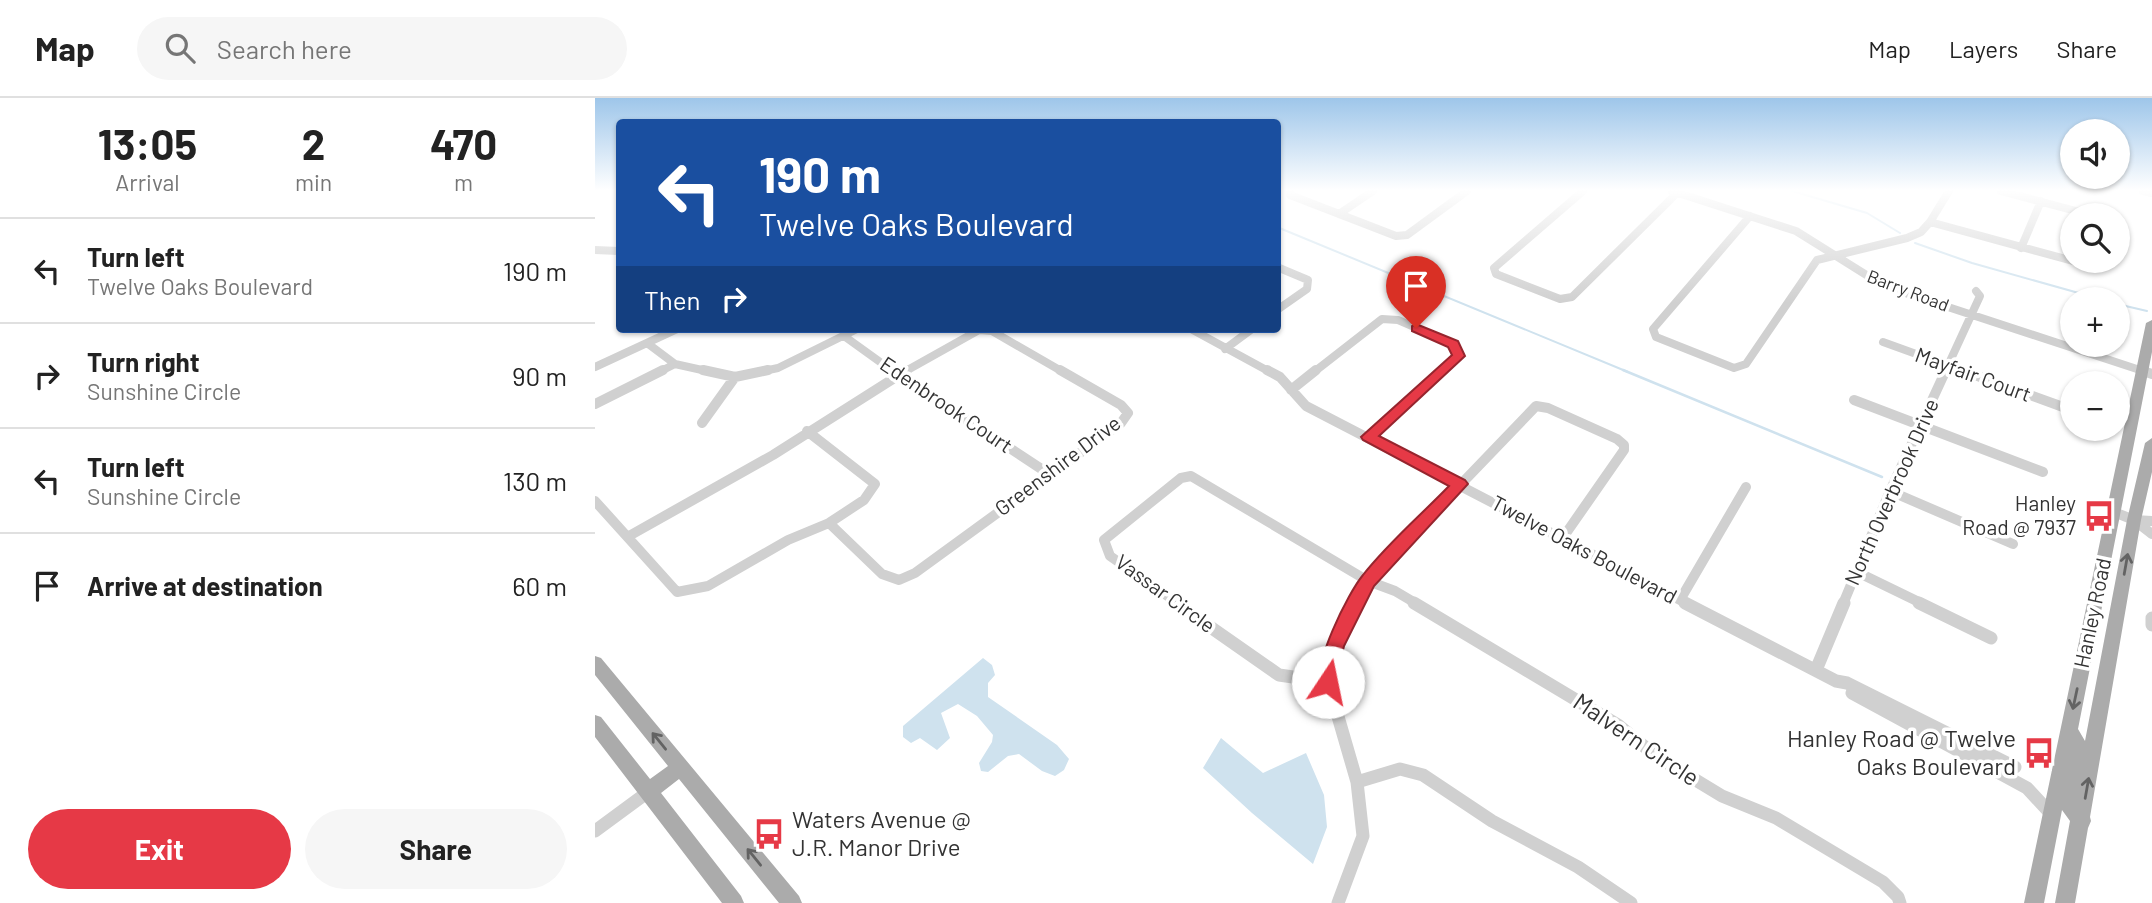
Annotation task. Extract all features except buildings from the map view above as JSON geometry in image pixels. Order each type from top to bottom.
[{"type":"main road","name":"Hanley Road","points":[[2034,903],[2114,512],[2147,372],[2152,323]]},
{"type":"main road","name":"Hanley Road","points":[[2065,903],[2082,821],[2134,520],[2152,443]]},
{"type":"main road","points":[[595,663],[785,900]]},
{"type":"main road","points":[[595,723],[734,903]]},
{"type":"main road","points":[[2069,730],[2079,746],[2068,803],[2082,821]]},
{"type":"main road","points":[[648,792],[681,767]]},
{"type":"street","points":[[1377,229],[1396,236],[1407,235],[1416,229]]},
{"type":"street","points":[[1540,229],[1494,268],[1496,274],[1560,299],[1572,297],[1638,229]]},
{"type":"street","points":[[1739,229],[1653,329],[1656,337],[1734,368],[1746,364],[1817,260],[1907,238],[1924,229]]},
{"type":"street","name":"Barry Road","points":[[1788,229],[1884,286],[2060,343]]},
{"type":"street","points":[[1953,229],[2060,258]]},
{"type":"street","points":[[2021,248],[2029,229]]},
{"type":"street","points":[[595,250],[616,251]]},
{"type":"street","points":[[1281,269],[1308,280],[1309,284],[1307,289],[1281,307]]},
{"type":"street","name":"North Overbrook Drive","points":[[1816,670],[1890,491],[1980,296],[1976,291]]},
{"type":"street","points":[[1291,390],[1382,319],[1398,320],[1454,344],[1459,356],[1369,437]]},
{"type":"street","points":[[595,367],[668,333]]},
{"type":"street","points":[[647,343],[675,364],[735,377],[778,368],[850,333]]},
{"type":"street","name":"Greenshire Drive","points":[[629,536],[773,455],[807,431],[971,333]]},
{"type":"street","name":"Greenshire Drive","points":[[829,523],[882,574],[899,580],[915,573],[1121,423],[1128,413],[1121,405],[995,333]]},
{"type":"street","name":"Twelve Oaks Boulevard","points":[[1198,333],[1259,363],[1280,377],[1306,406],[1816,670],[1845,689],[1982,757],[2033,793],[2052,816]]},
{"type":"street","points":[[1225,348],[1246,333]]},
{"type":"street","name":"Edenbrook Court","points":[[844,336],[898,375],[1049,474]]},
{"type":"street","name":"Mayfair Court","points":[[1883,342],[2060,406]]},
{"type":"street","name":"Barry Road","points":[[2103,357],[2147,372]]},
{"type":"street","points":[[595,404],[675,364]]},
{"type":"street","points":[[702,423],[735,377]]},
{"type":"street","points":[[1854,400],[2043,472]]},
{"type":"street","points":[[1338,903],[1363,836],[1357,782],[1328,682],[1335,646],[1368,581],[1536,406],[1548,408],[1617,439],[1624,450],[1562,539]]},
{"type":"street","points":[[595,501],[677,592],[708,586],[788,540],[829,523],[864,500],[874,484],[807,431]]},
{"type":"street","name":"Vassar Circle","points":[[1328,682],[1279,675],[1110,556],[1104,540],[1181,478],[1191,475],[1368,581]]},
{"type":"street","points":[[1680,600],[1747,487]]},
{"type":"street","points":[[1890,491],[2014,544]]},
{"type":"street","points":[[2114,512],[2134,520],[2152,534]]},
{"type":"street","points":[[2134,520],[2152,521]]},
{"type":"street","points":[[1855,571],[1991,638]]},
{"type":"street","name":"Malvern Circle","points":[[1368,581],[1395,591],[1618,725],[1656,756],[1722,796],[1776,818],[1871,874],[1891,889],[1900,903]]},
{"type":"street","points":[[2152,618],[2152,625]]},
{"type":"street","name":"Twelve Oaks Boulevard","points":[[1982,757],[2015,766]]},
{"type":"street","points":[[1357,782],[1400,769],[1423,775],[1492,821],[1578,867],[1631,903]]},
{"type":"street","points":[[595,831],[648,792]]},
{"type":"water","points":[[983,658],[992,665],[995,675],[988,683],[988,697],[1057,745],[1069,759],[1064,770],[1055,776],[1042,771],[1019,754],[1008,756],[988,772],[981,771],[979,763],[992,742],[993,735],[977,716],[958,704],[941,713],[950,738],[937,750],[920,738],[911,743],[903,737],[903,726]]},
{"type":"water","points":[[1221,738],[1263,773],[1306,753],[1324,795],[1327,827],[1313,864],[1203,768]]},
{"type":"waterway","points":[[1281,229],[1628,372]]},
{"type":"waterway","points":[[1893,229],[1900,233]]},
{"type":"waterway","points":[[1915,243],[1972,263],[2060,288]]},
{"type":"waterway","points":[[2130,307],[2147,311]]},
{"type":"waterway","points":[[1623,370],[1882,477]]},
{"type":"place","name":"Hanley Road @ 7937","points":[[2099,516]]},
{"type":"place","name":"Hanley Road @ Twelve Oaks Boulevard","points":[[2039,753]]},
{"type":"place","name":"Waters Avenue @ J.R. Manor Drive","points":[[769,834]]},
{"type":"route","points":[[1328,682],[1335,646],[1368,581],[1460,484],[1369,437],[1459,356],[1454,344],[1416,328]]}]
